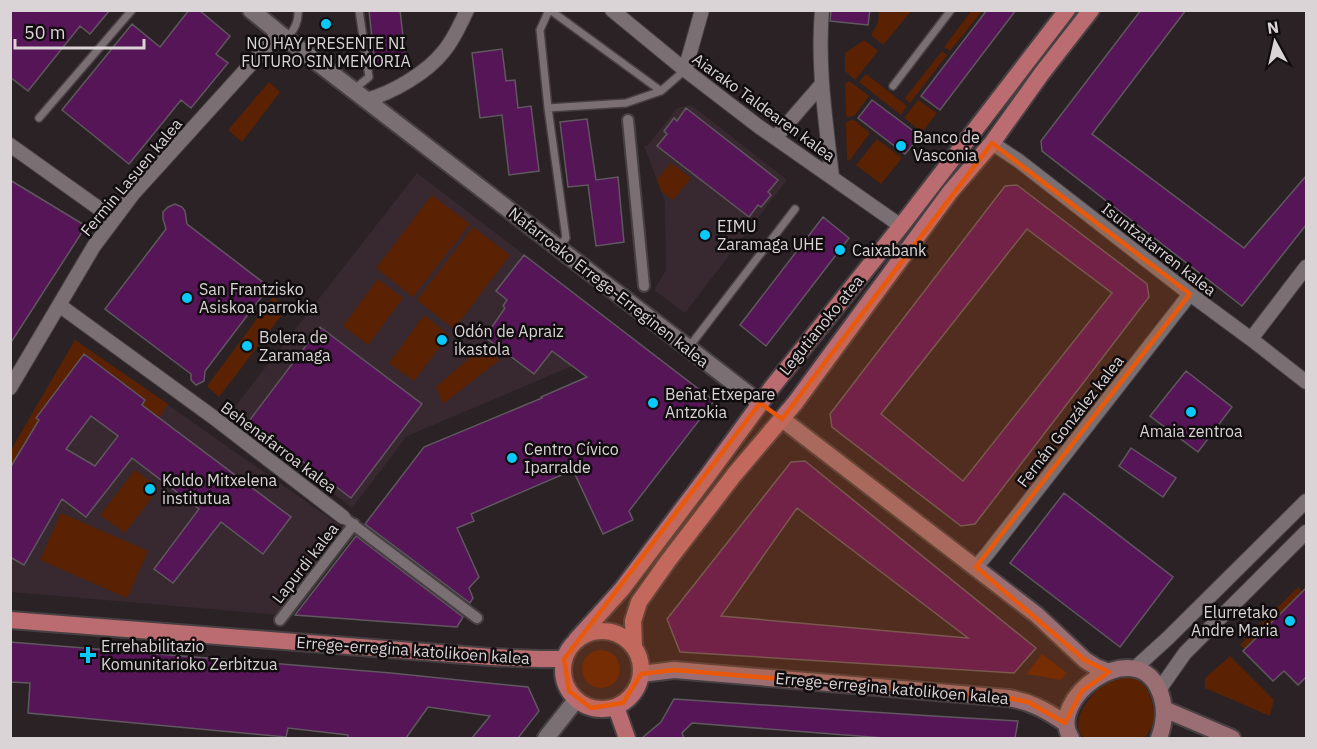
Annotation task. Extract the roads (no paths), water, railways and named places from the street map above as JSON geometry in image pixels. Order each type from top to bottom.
[{"type":"main road","name":"Legutianoko atea","points":[[576,640],[622,589],[760,404],[901,226],[1067,10]]},
{"type":"main road","name":"Legutianoko atea","points":[[634,646],[633,621],[644,594],[734,476],[782,419],[950,192],[992,142],[1091,10]]},
{"type":"main road","name":"Nafarroako Errege-Erreginen kalea","points":[[760,404],[1037,615],[1085,660],[1109,672]]},
{"type":"main road","name":"Errege-erregina katolikoen kalea","points":[[10,620],[491,657],[564,659]]},
{"type":"main road","points":[[606,631],[617,633],[634,646],[641,664],[641,674],[640,681],[629,699],[616,706],[600,709],[583,705],[576,700],[564,681],[562,670],[569,648],[576,640],[585,634],[606,631]]},
{"type":"main road","points":[[1067,733],[1072,704],[1092,681],[1118,669],[1136,668],[1153,679],[1159,690],[1164,709],[1164,725],[1159,738]]},
{"type":"main road","name":"Errege-erregina katolikoen kalea","points":[[641,674],[674,670],[1017,699],[1037,706],[1067,733]]},
{"type":"main road","points":[[616,706],[627,738]]},
{"type":"main road","points":[[1164,709],[1232,738]]},
{"type":"street","name":"Nafarroako Errege-Erreginen kalea","points":[[251,10],[760,404]]},
{"type":"street","points":[[359,95],[380,96],[408,82],[430,65],[444,52],[467,10]]},
{"type":"street","name":"Aiarako Taldearen kalea","points":[[612,10],[758,126],[901,226]]},
{"type":"street","points":[[685,70],[702,10]]},
{"type":"street","points":[[822,10],[821,85],[832,177]]},
{"type":"street","name":"Fermin Lasuen kalea","points":[[10,388],[94,246],[112,220],[283,36]]},
{"type":"street","points":[[775,138],[821,85]]},
{"type":"street","points":[[628,120],[644,286]]},
{"type":"street","name":"Isuntzatarren kalea","points":[[992,142],[1306,382]]},
{"type":"street","points":[[10,145],[112,220]]},
{"type":"street","points":[[1251,339],[1306,267]]},
{"type":"street","name":"Fernán González kalea","points":[[976,567],[1190,294]]},
{"type":"street","name":"Behenafarroa kalea","points":[[59,305],[213,417],[477,618]]},
{"type":"street","points":[[1136,668],[1306,501]]},
{"type":"street","name":"Lapurdi kalea","points":[[280,620],[349,521]]},
{"type":"street","points":[[1159,690],[1185,652],[1306,532]]},
{"type":"street","points":[[546,738],[576,700]]},
{"type":"lane","points":[[39,118],[132,10]]},
{"type":"lane","points":[[283,36],[295,28],[299,17],[298,10]]},
{"type":"lane","points":[[359,10],[369,77],[359,95]]},
{"type":"lane","points":[[558,248],[566,238],[540,30],[549,10],[661,91]]},
{"type":"lane","points":[[893,86],[951,10]]},
{"type":"lane","points":[[548,108],[626,103],[661,91],[685,70]]},
{"type":"lane","points":[[688,349],[795,209]]},
{"type":"place","name":"NO HAY PRESENTE NI FUTURO SIN MEMORIA","points":[[326,24]]},
{"type":"place","name":"Banco de Vasconia","points":[[901,146]]},
{"type":"place","name":"EIMU Zaramaga UHE","points":[[705,235]]},
{"type":"place","name":"Caixabank","points":[[840,250]]},
{"type":"place","name":"San Frantzisko Asiskoa parrokia","points":[[187,298]]},
{"type":"place","name":"Odón de Apraiz ikastola","points":[[442,340]]},
{"type":"place","name":"Bolera de Zaramaga","points":[[247,346]]},
{"type":"place","name":"Beñat Etxepare Antzokia","points":[[653,403]]},
{"type":"place","name":"Amaia zentroa","points":[[1191,412]]},
{"type":"place","name":"Centro Cívico Iparralde","points":[[512,458]]},
{"type":"place","name":"Koldo Mitxelena institutua","points":[[150,489]]},
{"type":"place","name":"Elurretako Andre Maria","points":[[1290,621]]},
{"type":"place","name":"Errehabilitazio Komunitarioko Zerbitzua","points":[[88,655]]}]
